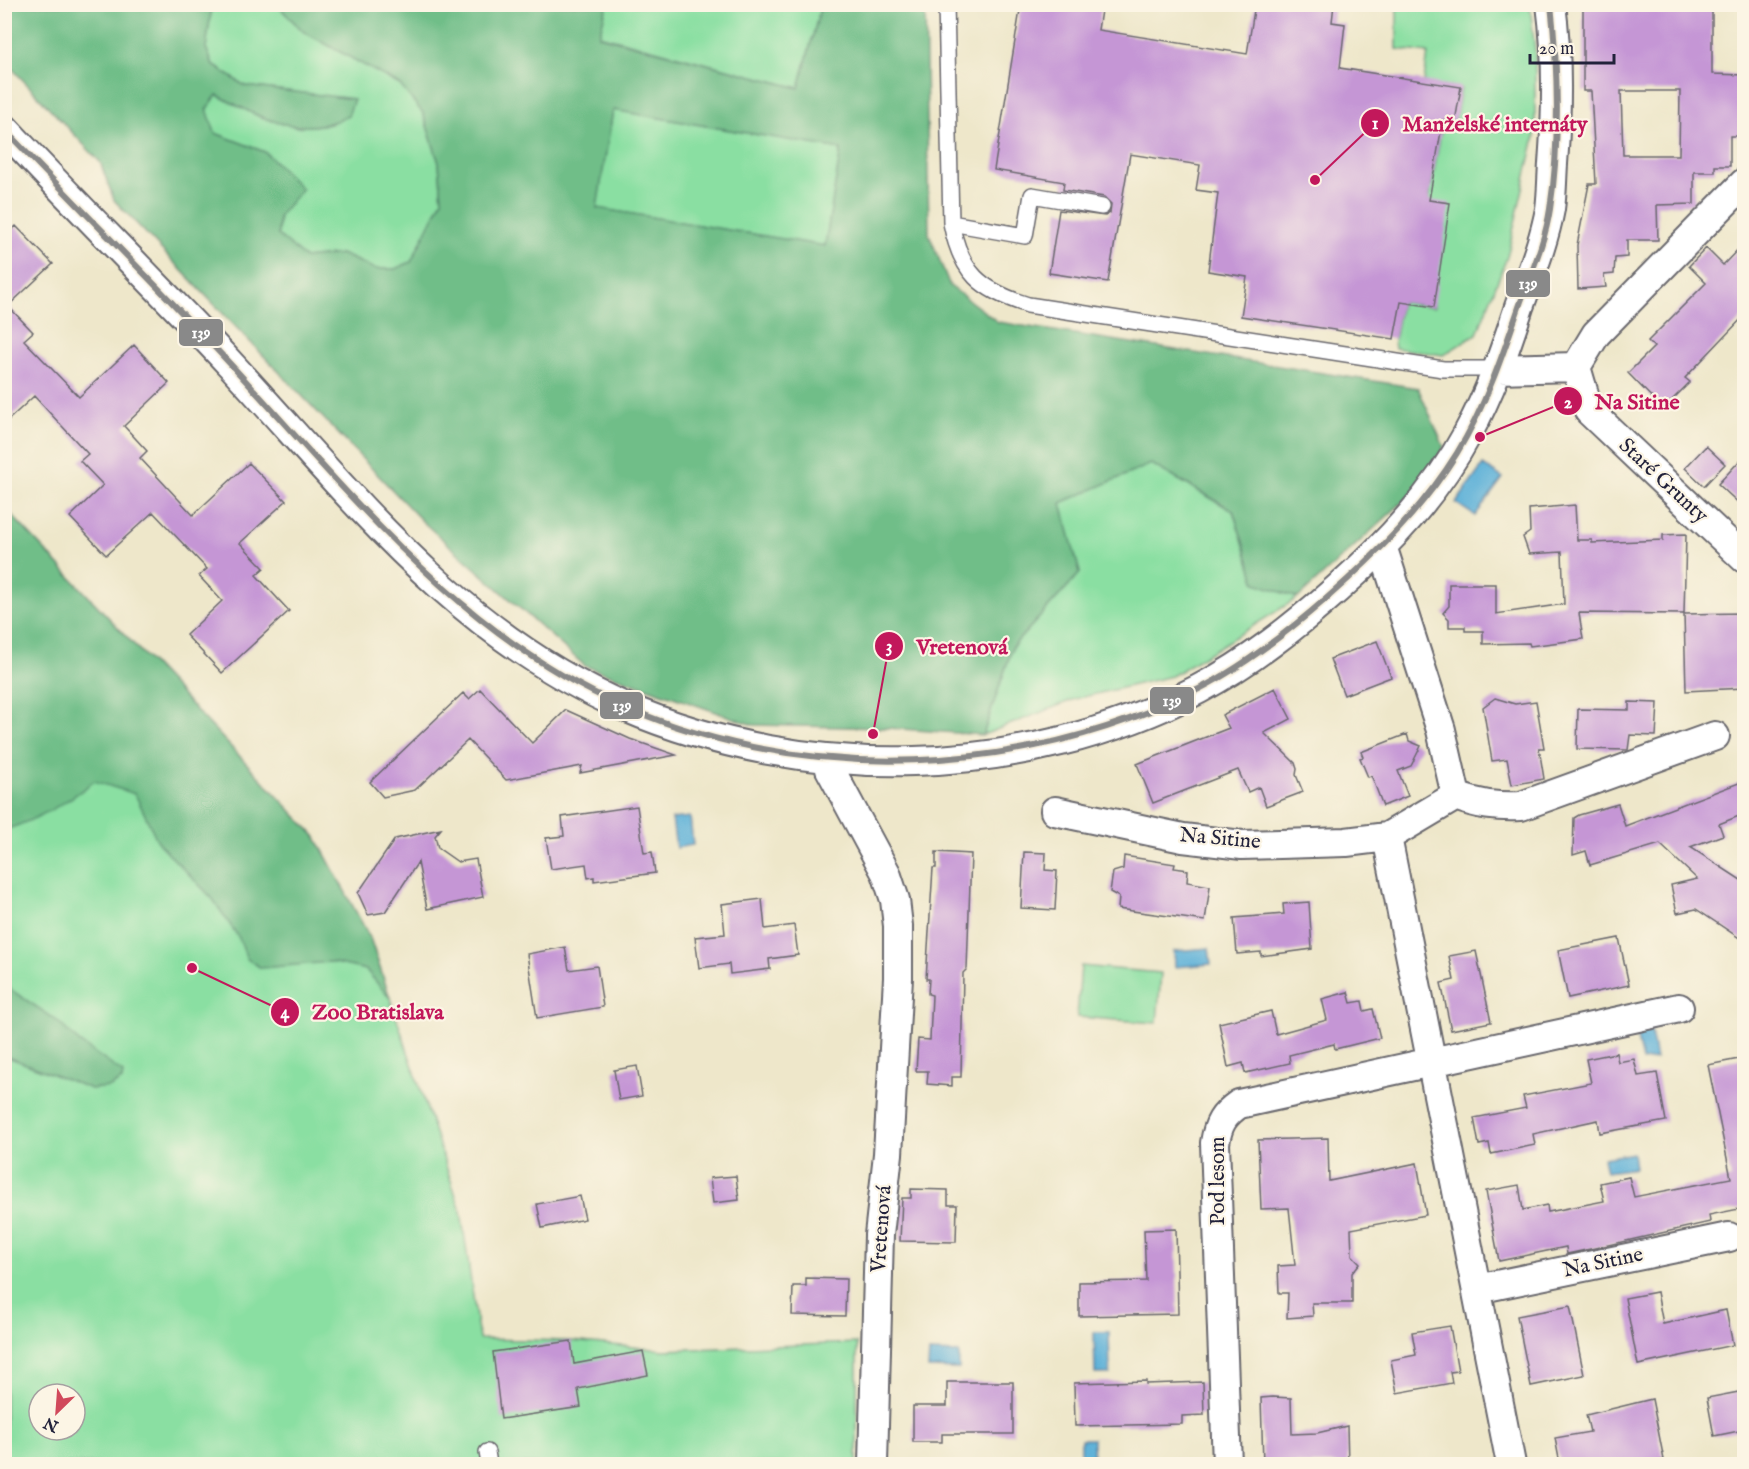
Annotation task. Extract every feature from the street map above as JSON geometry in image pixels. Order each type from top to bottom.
[{"type":"street","points":[[4,128],[226,360],[399,547],[440,588],[480,621],[568,678],[626,707],[752,747],[828,759],[939,760],[1031,747],[1078,735],[1153,710],[1198,690],[1249,660],[1295,626],[1383,549],[1424,499],[1467,436],[1498,369],[1550,210],[1557,112],[1551,4]]},
{"type":"street","points":[[1498,369],[1576,367],[1596,334],[1744,183]]},
{"type":"street","name":"Staré Grunty","points":[[1576,367],[1589,411],[1744,558]]},
{"type":"street","points":[[1383,549],[1441,730],[1456,796],[1478,805],[1521,806],[1714,736]]},
{"type":"street","name":"Vretenová","points":[[828,759],[830,769],[886,873],[895,900],[898,926],[889,1131],[879,1235],[873,1464]]},
{"type":"street","name":"Na Sitine","points":[[1055,811],[1183,838],[1242,845],[1346,842],[1387,837],[1456,796]]},
{"type":"street","points":[[1387,837],[1511,1464]]},
{"type":"street","points":[[1431,1061],[1680,1008]]},
{"type":"street","name":"Pod lesom","points":[[1227,1464],[1215,1143],[1218,1124],[1226,1112],[1239,1104],[1431,1061]]},
{"type":"street","name":"Na Sitine","points":[[1477,1289],[1729,1237]]},
{"type":"lane","points":[[946,4],[951,223],[957,251],[983,284],[1000,296],[1028,304],[1443,369],[1498,369]]},
{"type":"lane","points":[[951,223],[1025,236],[1032,195],[1102,207]]},
{"type":"green space","points":[[5,5],[212,5],[206,48],[213,65],[245,86],[354,99],[348,116],[313,126],[297,126],[265,118],[217,95],[207,109],[215,133],[265,152],[302,189],[279,216],[278,235],[305,258],[341,254],[375,269],[395,269],[411,262],[442,200],[439,163],[423,113],[400,85],[304,32],[277,5],[607,5],[599,36],[799,88],[821,5],[925,5],[929,234],[950,286],[998,322],[1418,388],[1444,447],[1419,487],[1298,598],[1256,583],[1233,510],[1151,464],[1061,503],[1080,573],[1013,646],[983,735],[888,728],[753,725],[585,666],[423,522],[114,200],[100,162],[5,61]],"holes":[[[613,110],[841,149],[825,246],[597,208]]]},
{"type":"green space","points":[[212,5],[277,5],[304,32],[400,85],[423,113],[439,163],[442,200],[411,262],[395,269],[375,269],[341,254],[305,258],[278,235],[279,216],[265,152],[215,133],[206,109],[217,95],[262,118],[297,127],[331,124],[354,100],[245,86],[213,65],[206,48]]},
{"type":"green space","points":[[607,5],[821,5],[799,88],[599,35]]},
{"type":"green space","points":[[1397,5],[1530,5],[1535,51],[1535,137],[1507,257],[1477,334],[1443,355],[1395,348],[1394,342],[1401,302],[1434,307],[1429,200],[1443,120],[1455,122],[1461,88],[1424,82],[1428,53],[1397,49]]},
{"type":"green space","points":[[613,110],[841,149],[825,246],[596,208]]},
{"type":"green space","points":[[1151,464],[1233,511],[1256,583],[1298,598],[1172,676],[1075,699],[983,735],[1013,646],[1080,573],[1060,503]]},
{"type":"green space","points":[[4,507],[315,836],[370,938],[461,1211],[479,1339],[571,1341],[664,1350],[857,1343],[857,1464],[5,1464]]},
{"type":"green space","points":[[4,507],[315,836],[370,938],[390,998],[366,970],[330,962],[261,968],[247,959],[239,938],[212,898],[159,844],[135,794],[94,781],[52,810],[5,830]]},
{"type":"green space","points":[[1081,966],[1161,973],[1157,1023],[1077,1017]]},
{"type":"green space","points":[[4,980],[11,990],[55,1019],[79,1042],[123,1073],[122,1080],[110,1087],[91,1089],[5,1056]]},
{"type":"water","points":[[1483,465],[1503,478],[1475,516],[1456,503]]},
{"type":"water","points":[[690,817],[693,845],[676,848],[672,819]]},
{"type":"water","points":[[1209,948],[1211,964],[1175,967],[1174,951]]},
{"type":"water","points":[[1650,1026],[1656,1059],[1642,1061],[1635,1029]]},
{"type":"water","points":[[1633,1153],[1635,1168],[1606,1172],[1603,1158]]},
{"type":"water","points":[[1094,1332],[1109,1332],[1110,1374],[1095,1374]]},
{"type":"water","points":[[929,1352],[959,1353],[959,1369],[928,1368]]},
{"type":"water","points":[[1081,1439],[1093,1439],[1093,1464],[1081,1464]]},
{"type":"building","points":[[1021,4],[1102,4],[1098,30],[1247,54],[1255,4],[1334,4],[1332,22],[1345,24],[1340,68],[1461,87],[1455,122],[1443,120],[1429,200],[1450,203],[1434,307],[1401,302],[1394,339],[1241,316],[1247,277],[1208,271],[1218,193],[1196,190],[1200,165],[1130,154],[1108,282],[1049,273],[1059,210],[1105,216],[1110,213],[1111,204],[1104,197],[1063,190],[1064,182],[994,170]]},
{"type":"building","points":[[1583,4],[1712,4],[1712,74],[1744,75],[1744,136],[1730,136],[1730,166],[1715,166],[1715,172],[1694,172],[1694,204],[1657,205],[1658,240],[1627,240],[1627,257],[1615,258],[1614,274],[1604,275],[1606,287],[1578,289],[1577,245],[1589,184],[1596,184],[1591,91],[1583,91]],"holes":[[[1621,91],[1680,91],[1679,155],[1623,155]]]},
{"type":"building","points":[[16,226],[53,264],[8,306],[33,332],[24,340],[79,397],[134,345],[169,383],[124,426],[147,451],[140,458],[193,515],[249,463],[286,501],[240,543],[264,568],[256,575],[289,611],[222,673],[186,635],[222,601],[199,576],[207,569],[153,512],[106,555],[70,517],[103,485],[80,461],[88,454],[34,396],[4,424],[4,237]]},
{"type":"building","points":[[1744,243],[1744,316],[1685,378],[1690,382],[1663,409],[1628,373],[1654,347],[1648,341],[1706,283],[1689,266],[1706,248],[1723,265]]},
{"type":"building","points":[[1706,446],[1725,464],[1704,486],[1685,468]]},
{"type":"building","points":[[1744,456],[1744,508],[1718,484]]},
{"type":"building","points":[[1575,505],[1577,540],[1592,540],[1592,543],[1663,540],[1663,535],[1686,534],[1684,614],[1579,613],[1583,639],[1530,646],[1529,643],[1483,644],[1483,631],[1465,631],[1465,627],[1449,627],[1449,619],[1443,613],[1449,606],[1449,584],[1496,584],[1496,614],[1564,604],[1562,552],[1529,554],[1523,537],[1530,532],[1529,509]]},
{"type":"building","points":[[1744,613],[1744,688],[1686,691],[1684,614]]},
{"type":"building","points":[[1377,641],[1391,677],[1344,695],[1330,659]]},
{"type":"building","points":[[1275,688],[1291,719],[1264,733],[1295,763],[1296,775],[1303,792],[1266,806],[1259,787],[1248,792],[1238,770],[1153,803],[1137,764],[1229,728],[1222,715]]},
{"type":"building","points":[[480,689],[532,743],[566,710],[630,739],[676,755],[580,773],[582,766],[506,780],[468,740],[415,790],[383,797],[370,782],[463,693],[469,699]]},
{"type":"building","points":[[1495,698],[1515,704],[1536,701],[1544,748],[1539,748],[1544,779],[1512,785],[1507,759],[1492,761],[1483,707]]},
{"type":"building","points":[[1629,702],[1658,703],[1656,736],[1630,735],[1628,750],[1577,749],[1578,709],[1629,710]]},
{"type":"building","points":[[1407,734],[1409,741],[1421,746],[1411,766],[1398,771],[1408,796],[1383,806],[1373,780],[1371,776],[1368,777],[1360,758],[1363,757],[1361,752]]},
{"type":"building","points":[[1744,781],[1744,814],[1719,824],[1723,835],[1690,847],[1744,882],[1744,941],[1696,909],[1677,913],[1671,885],[1697,879],[1660,844],[1590,865],[1586,851],[1573,855],[1574,818],[1579,815],[1618,804],[1625,826]]},
{"type":"building","points":[[637,806],[644,853],[652,852],[655,873],[594,881],[594,877],[588,878],[586,864],[551,869],[546,838],[564,836],[562,817]]},
{"type":"building","points":[[441,829],[435,836],[438,848],[458,862],[476,859],[483,897],[427,909],[418,862],[385,912],[368,915],[358,893],[395,839]]},
{"type":"building","points":[[936,852],[971,854],[967,969],[963,973],[961,1077],[952,1077],[952,1086],[927,1084],[928,1071],[916,1071],[918,1039],[930,1040],[932,995],[928,994],[929,979],[926,979]]},
{"type":"building","points":[[1024,852],[1046,853],[1045,870],[1057,871],[1055,910],[1021,908]]},
{"type":"building","points":[[1124,856],[1175,864],[1174,868],[1188,870],[1187,882],[1210,886],[1205,921],[1118,909],[1119,897],[1110,892],[1113,872],[1123,869]]},
{"type":"building","points":[[762,899],[765,929],[794,925],[798,955],[769,959],[770,969],[730,974],[729,964],[699,968],[695,937],[725,934],[722,904]]},
{"type":"building","points":[[1309,902],[1312,949],[1261,956],[1261,952],[1237,954],[1234,918],[1284,914],[1283,904]]},
{"type":"building","points":[[1619,938],[1629,985],[1568,998],[1558,950]]},
{"type":"building","points":[[565,947],[569,970],[597,966],[603,1007],[537,1018],[527,954]]},
{"type":"building","points":[[1476,951],[1491,1022],[1451,1030],[1441,983],[1454,980],[1449,956]]},
{"type":"building","points":[[1348,992],[1351,1003],[1362,1001],[1364,1011],[1373,1009],[1380,1038],[1335,1049],[1334,1044],[1289,1055],[1290,1063],[1245,1073],[1243,1063],[1228,1067],[1219,1023],[1271,1011],[1276,1034],[1327,1020],[1322,999]]},
{"type":"building","points":[[1616,1053],[1618,1062],[1634,1059],[1638,1076],[1657,1073],[1666,1121],[1600,1133],[1598,1120],[1533,1134],[1535,1145],[1491,1154],[1489,1143],[1479,1145],[1474,1118],[1526,1108],[1523,1096],[1591,1083],[1586,1059]]},
{"type":"building","points":[[1744,1058],[1744,1208],[1709,1215],[1710,1222],[1595,1248],[1567,1254],[1566,1247],[1499,1261],[1486,1191],[1519,1185],[1523,1210],[1547,1205],[1548,1212],[1604,1201],[1600,1183],[1629,1177],[1634,1197],[1731,1178],[1708,1065]]},
{"type":"building","points":[[637,1066],[642,1096],[619,1100],[614,1070]]},
{"type":"building","points":[[1328,1138],[1329,1181],[1417,1163],[1426,1215],[1351,1229],[1352,1255],[1360,1263],[1352,1273],[1352,1303],[1312,1303],[1313,1316],[1287,1318],[1288,1293],[1279,1293],[1278,1266],[1295,1265],[1289,1208],[1261,1209],[1258,1140]]},
{"type":"building","points":[[736,1176],[739,1200],[713,1203],[710,1178]]},
{"type":"building","points":[[911,1189],[948,1190],[948,1205],[957,1205],[956,1242],[900,1241],[902,1198],[911,1198]]},
{"type":"building","points":[[580,1196],[585,1219],[542,1228],[537,1204]]},
{"type":"building","points":[[1176,1229],[1178,1314],[1079,1316],[1079,1282],[1146,1281],[1144,1230]]},
{"type":"building","points":[[806,1278],[846,1279],[845,1316],[792,1315],[793,1286],[806,1286]]},
{"type":"building","points":[[1657,1292],[1663,1324],[1726,1310],[1733,1345],[1638,1365],[1625,1298]]},
{"type":"building","points":[[1570,1306],[1584,1375],[1531,1386],[1517,1316]]},
{"type":"building","points":[[1450,1326],[1458,1371],[1450,1372],[1452,1383],[1397,1393],[1391,1360],[1416,1355],[1412,1332]]},
{"type":"building","points":[[571,1341],[574,1364],[643,1351],[648,1375],[578,1389],[581,1407],[501,1419],[493,1352]]},
{"type":"building","points":[[1146,1381],[1146,1384],[1203,1382],[1204,1415],[1182,1416],[1182,1424],[1075,1426],[1074,1383]]},
{"type":"building","points":[[947,1382],[1013,1382],[1013,1434],[942,1434],[942,1442],[913,1442],[913,1406],[947,1406]]},
{"type":"building","points":[[1744,1391],[1744,1430],[1714,1436],[1707,1398]]},
{"type":"building","points":[[1261,1398],[1291,1398],[1292,1434],[1317,1433],[1347,1426],[1348,1464],[1263,1464]]},
{"type":"building","points":[[1652,1399],[1664,1460],[1640,1464],[1560,1464],[1555,1438],[1590,1432],[1586,1415]]},
{"type":"transit line","name":"139","points":[[4,129],[205,337],[365,512],[460,602],[511,642],[566,678],[625,707],[695,732],[767,749],[840,759],[914,760],[988,754],[1061,740],[1131,718],[1199,689],[1250,658],[1298,622],[1364,564],[1398,530],[1444,473],[1476,418],[1499,363],[1545,234],[1553,185],[1557,133],[1551,4]]},
{"type":"place","name":"Manželské internáty","points":[[1315,180]]},
{"type":"place","name":"Na Sitine","points":[[1480,437]]},
{"type":"place","name":"Vretenová","points":[[873,734]]},
{"type":"place","name":"Zoo Bratislava","points":[[192,968]]}]
